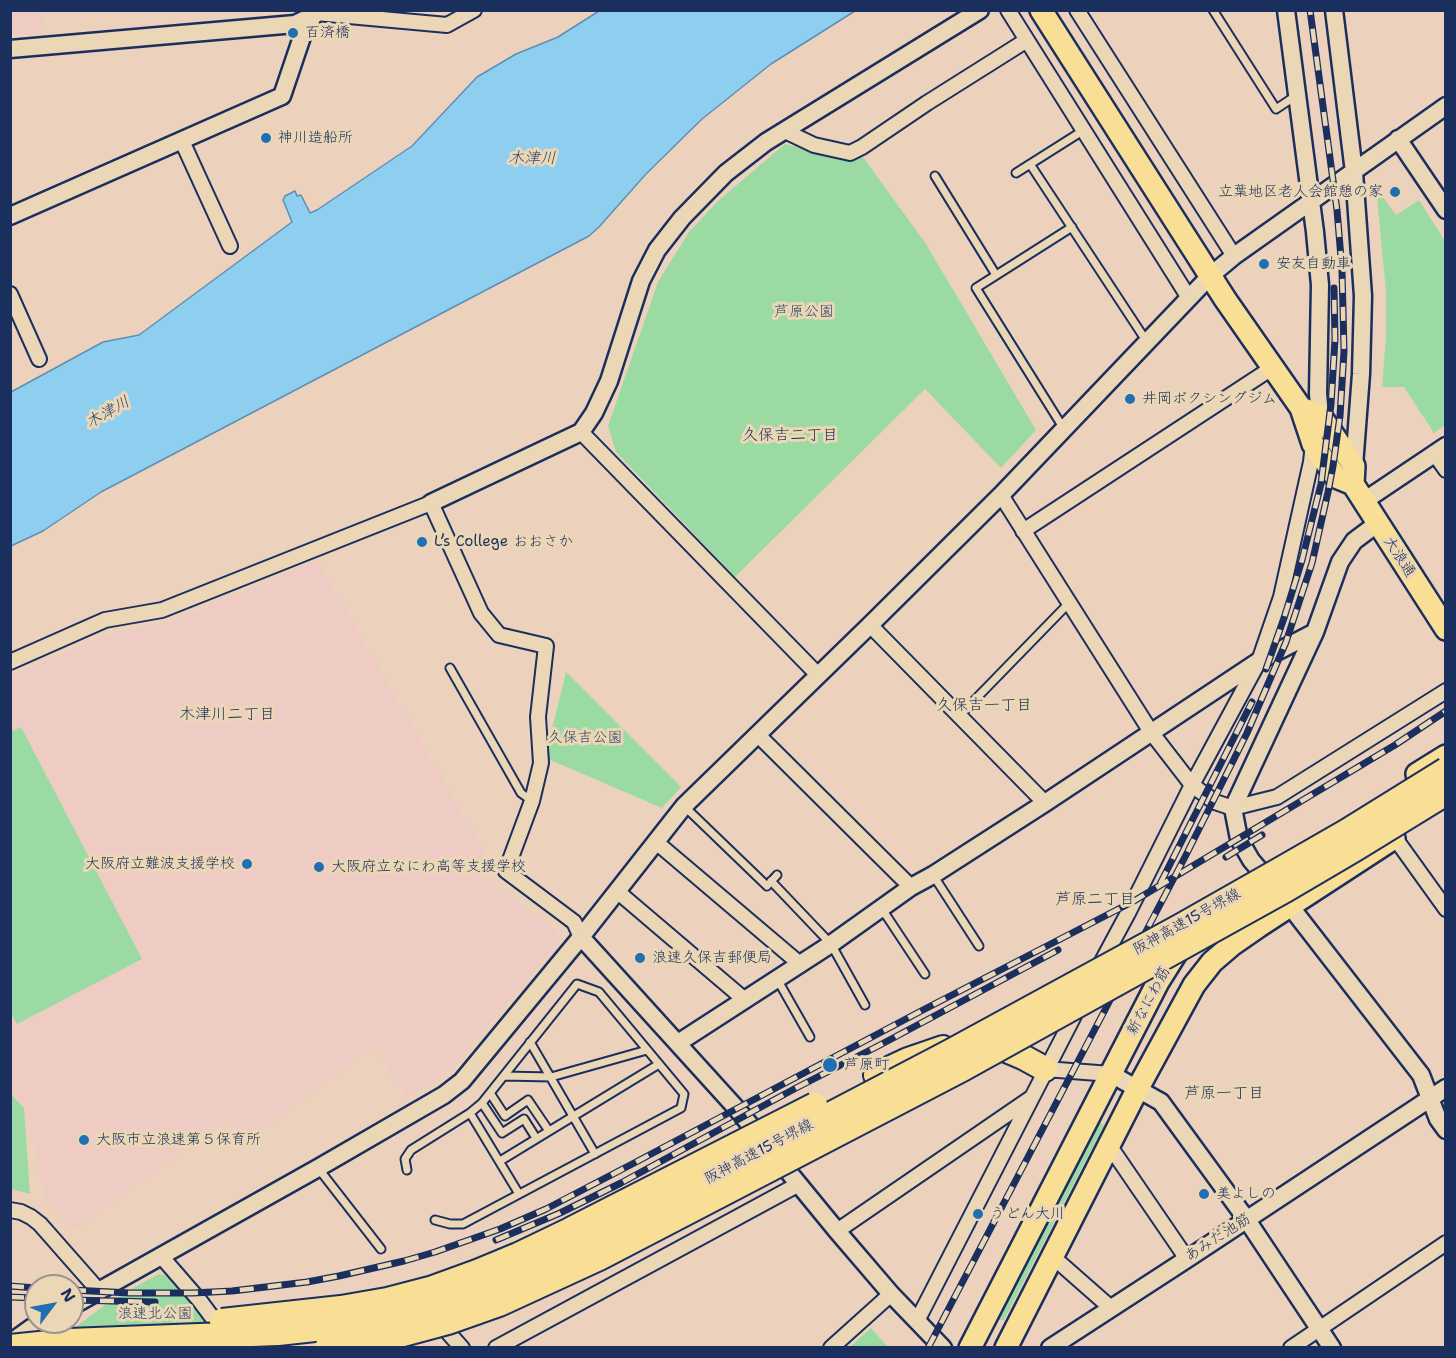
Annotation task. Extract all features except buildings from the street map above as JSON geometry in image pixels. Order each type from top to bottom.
[{"type":"highway","name":"阪神高速15号堺線","points":[[10,1345],[278,1333],[333,1327],[385,1318],[437,1304],[492,1285],[589,1241],[950,1052],[1297,860],[1446,770]]},
{"type":"highway","name":"阪神高速15号堺線","points":[[327,1347],[396,1336],[448,1322],[499,1304],[599,1258],[964,1068],[1287,889],[1446,793]]},
{"type":"highway","points":[[69,1341],[341,1308],[387,1300],[434,1288],[518,1255],[784,1120],[930,1051],[954,1045],[977,1043],[997,1046],[1046,1069]]},
{"type":"main road","name":"大浪通","points":[[1041,10],[1210,276],[1272,368],[1310,412],[1446,629]]},
{"type":"main road","name":"大浪通","points":[[1310,412],[1313,444],[1336,477],[1357,484]]},
{"type":"main road","name":"新なにわ筋","points":[[970,1347],[1158,982],[1173,956],[1193,930],[1219,906],[1262,873],[1446,756]]},
{"type":"main road","points":[[1006,1347],[1138,1089],[1194,985],[1212,962],[1233,944],[1290,906],[1446,806]]},
{"type":"street","points":[[10,49],[295,24],[317,12],[447,25],[474,10]]},
{"type":"street","points":[[10,663],[105,620],[162,610],[431,503],[581,432],[594,413],[609,381],[641,281],[657,250],[682,218],[726,173],[766,142],[980,10]]},
{"type":"street","points":[[1008,10],[1189,298]]},
{"type":"street","points":[[1286,10],[1320,285],[1318,394],[1310,412]]},
{"type":"street","points":[[1334,10],[1354,172],[1363,296],[1357,484],[1440,450],[1446,471]]},
{"type":"street","points":[[1079,11],[1234,256]]},
{"type":"street","points":[[10,216],[282,96],[304,32],[317,12]]},
{"type":"street","points":[[787,130],[814,145],[850,153],[1027,40]]},
{"type":"street","points":[[84,1299],[318,1168],[444,1095],[462,1081],[618,892],[684,806],[1001,495],[1210,276],[1234,256],[1446,106]]},
{"type":"street","points":[[1398,140],[1446,210]]},
{"type":"street","points":[[182,141],[230,246]]},
{"type":"street","points":[[10,294],[39,359]]},
{"type":"street","points":[[1023,531],[1272,368]]},
{"type":"street","points":[[581,432],[818,675]]},
{"type":"street","points":[[917,1321],[1192,785],[1259,661],[1281,597],[1313,444]]},
{"type":"street","points":[[1001,495],[1151,732],[1192,785],[1215,802],[1233,808],[1277,797],[1446,692]]},
{"type":"street","points":[[431,503],[482,613],[499,635],[546,646],[538,717],[541,763],[532,801],[506,872],[574,922],[581,937],[737,1109],[891,1294],[944,1347]]},
{"type":"street","points":[[1378,523],[1354,541],[1340,562],[1316,632],[1233,808],[1239,838],[1251,860],[1290,906],[1420,1075],[1438,1119],[1446,1130]]},
{"type":"street","points":[[870,625],[1045,803]]},
{"type":"street","points":[[678,1043],[831,944],[911,887],[1045,803],[1259,661],[1316,632]]},
{"type":"street","points":[[758,735],[911,887]]},
{"type":"street","points":[[1395,838],[1446,909]]},
{"type":"street","points":[[656,842],[800,964]]},
{"type":"street","points":[[618,892],[745,1000]]},
{"type":"street","points":[[1046,1069],[1111,1074],[1161,1101],[1247,1220],[1332,1347]]},
{"type":"street","name":"あみだ池筋","points":[[1050,1347],[1446,1088]]},
{"type":"street","points":[[837,1231],[1032,1097]]},
{"type":"street","points":[[1109,1144],[1187,1259]]},
{"type":"street","points":[[496,1347],[799,1184]]},
{"type":"street","points":[[10,1210],[21,1212],[40,1224],[99,1291]]},
{"type":"street","points":[[1290,1347],[1446,1243]]},
{"type":"street","points":[[161,1256],[200,1301],[235,1347]]},
{"type":"street","points":[[1053,1257],[1112,1308]]},
{"type":"street","points":[[831,1347],[891,1294]]},
{"type":"street","points":[[356,1347],[415,1296],[462,1347]]},
{"type":"street","points":[[10,1345],[24,1334]]},
{"type":"lane","points":[[1213,10],[1276,109],[1297,95]]},
{"type":"lane","points":[[1016,173],[1084,130]]},
{"type":"lane","points":[[1030,164],[1147,342]]},
{"type":"lane","points":[[935,176],[996,275]]},
{"type":"lane","points":[[1064,429],[976,288],[1072,227]]},
{"type":"lane","points":[[960,716],[1069,603]]},
{"type":"lane","points":[[450,668],[521,793],[532,801]]},
{"type":"lane","points":[[684,806],[767,886],[777,875]]},
{"type":"lane","points":[[933,875],[979,946]]},
{"type":"lane","points":[[771,881],[831,944],[865,1005]]},
{"type":"lane","points":[[882,909],[926,974]]},
{"type":"lane","points":[[777,979],[810,1037]]},
{"type":"lane","points":[[407,1170],[405,1159],[411,1150],[482,1103],[578,984],[599,992],[684,1094],[681,1108],[462,1224],[435,1220]]},
{"type":"lane","points":[[530,1042],[595,1154]]},
{"type":"lane","points":[[504,1076],[551,1077],[647,1050]]},
{"type":"lane","points":[[500,1161],[659,1064]]},
{"type":"lane","points":[[490,1093],[505,1116],[528,1100],[549,1131]]},
{"type":"lane","points":[[482,1103],[502,1134],[524,1119],[536,1138]]},
{"type":"lane","points":[[470,1113],[519,1194]]},
{"type":"lane","points":[[318,1168],[381,1249]]},
{"type":"shaded area","points":[[10,11],[45,11],[39,34],[11,35]]},
{"type":"shaded area","name":"大阪府立難波支援学校","points":[[318,561],[486,855],[479,874],[557,931],[559,941],[500,1013],[437,1080],[407,1099],[374,1045],[245,1141],[228,1118],[75,1229],[46,1200],[26,1106],[11,1090],[10,676],[106,635],[169,622]]},
{"type":"green space","name":"芦原公園","points":[[785,144],[823,154],[850,158],[863,157],[926,244],[1036,430],[1001,468],[925,389],[735,577],[616,452],[608,426],[658,282],[689,232],[718,201]]},
{"type":"green space","points":[[1376,188],[1396,215],[1419,200],[1445,241],[1445,425],[1434,433],[1404,387],[1382,387],[1386,337],[1386,291]]},
{"type":"green space","name":"久保吉公園","points":[[566,672],[681,787],[662,808],[548,759],[548,745]]},
{"type":"green space","points":[[21,727],[142,959],[17,1024],[10,1012],[10,732]]},
{"type":"green space","points":[[11,1094],[24,1108],[30,1194],[11,1189]]},
{"type":"green space","points":[[1098,1121],[1104,1125],[1004,1320],[997,1320]]},
{"type":"green space","name":"浪速北公園","points":[[159,1274],[167,1276],[227,1347],[57,1348],[54,1343],[66,1334],[84,1334],[84,1321]]},
{"type":"green space","points":[[871,1328],[888,1347],[850,1347]]},
{"type":"water","name":"木津川","points":[[599,11],[855,11],[771,64],[702,119],[646,174],[589,236],[101,492],[43,531],[11,546],[11,392],[103,342],[139,335],[292,222],[283,200],[285,196],[295,191],[297,196],[301,195],[310,213],[317,210],[412,146],[477,77],[516,54],[558,37]]},
{"type":"railway","points":[[928,1348],[1186,855],[1247,733],[1286,642],[1312,563],[1333,466],[1340,416],[1344,351],[1342,270],[1337,210],[1310,10]]},
{"type":"railway","points":[[1266,669],[1302,560],[1321,484],[1331,404],[1335,339],[1334,288]]},
{"type":"railway","points":[[1160,884],[1252,702]]},
{"type":"railway","points":[[84,1291],[193,1293],[307,1282],[404,1261],[500,1229],[546,1209],[1134,901],[1395,745],[1446,711]]},
{"type":"railway","points":[[1226,857],[1262,835]]},
{"type":"railway","points":[[496,1240],[560,1213],[621,1183],[1058,950]]},
{"type":"railway","points":[[10,1286],[24,1287]]},
{"type":"railway","points":[[10,1297],[24,1298]]},
{"type":"railway","points":[[84,1300],[155,1302]]},
{"type":"place","name":"百済橋","points":[[293,33]]},
{"type":"place","name":"神川造船所","points":[[266,138]]},
{"type":"place","name":"立葉地区老人会館憩の家","points":[[1395,192]]},
{"type":"place","name":"安友自動車","points":[[1264,264]]},
{"type":"place","name":"井岡ボクシングジム","points":[[1130,399]]},
{"type":"place","name":"L’s College おおさか","points":[[422,542]]},
{"type":"place","name":"大阪府立難波支援学校","points":[[247,864]]},
{"type":"place","name":"大阪府立なにわ高等支援学校","points":[[319,867]]},
{"type":"place","name":"浪速久保吉郵便局","points":[[640,958]]},
{"type":"place","name":"芦原町","points":[[830,1065]]},
{"type":"place","name":"大阪市立浪速第５保育所","points":[[84,1140]]},
{"type":"place","name":"美よしの","points":[[1204,1194]]},
{"type":"place","name":"うどん大川","points":[[978,1214]]},
{"type":"district","name":"久保吉二丁目","points":[[790,436]]},
{"type":"district","name":"久保吉一丁目","points":[[984,706]]},
{"type":"district","name":"木津川二丁目","points":[[227,715]]},
{"type":"district","name":"芦原二丁目","points":[[1095,900]]},
{"type":"district","name":"芦原一丁目","points":[[1224,1094]]}]
